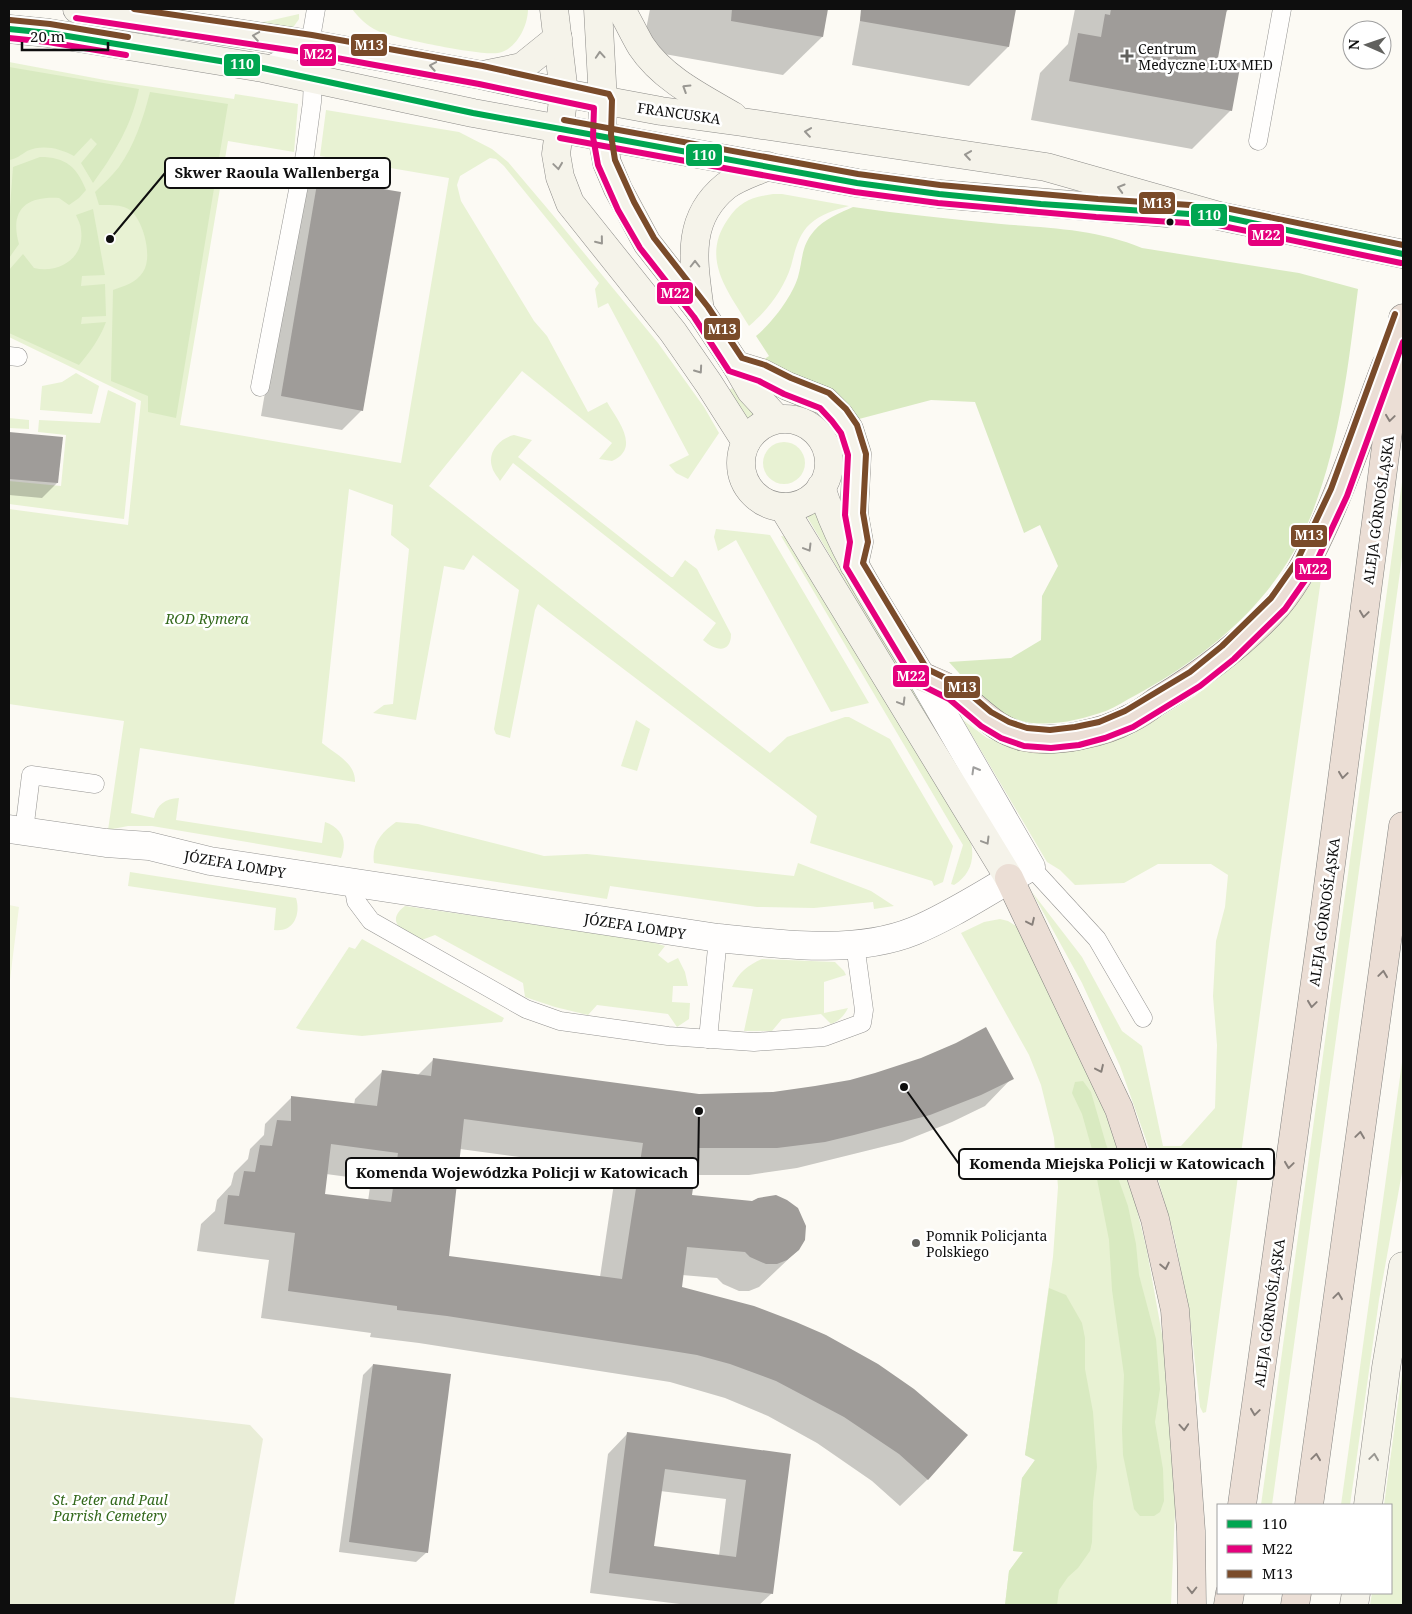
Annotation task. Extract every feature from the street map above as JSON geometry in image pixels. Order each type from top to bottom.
[{"type":"highway","points":[[921,676],[954,692],[986,719],[1005,730],[1025,737],[1050,739],[1077,736],[1102,730],[1129,719],[1195,679],[1228,653],[1272,610],[1305,564],[1339,492],[1403,317]]},
{"type":"highway","name":"ALEJA GÓRNOŚLĄSKA","points":[[1242,1504],[1322,932],[1403,317]]},
{"type":"highway","points":[[1309,1504],[1403,826]]},
{"type":"highway","points":[[1020,872],[1119,1109],[1155,1218],[1175,1310],[1191,1531],[1192,1605]]},
{"type":"street","name":"FRANCUSKA","points":[[78,9],[310,44],[481,75],[603,101],[661,111],[1046,167],[1219,216],[1403,254]]},
{"type":"street","points":[[554,9],[564,93],[556,154],[560,177],[570,203],[673,332],[746,442]]},
{"type":"street","points":[[598,9],[603,101],[602,136],[607,163],[626,206],[647,243],[701,312],[751,391],[777,419]]},
{"type":"street","points":[[621,9],[642,47],[658,65],[678,83],[742,122]]},
{"type":"street","name":"FRANCUSKA","points":[[9,29],[49,33],[263,68],[473,112],[858,183],[939,194],[1107,209],[1219,216]]},
{"type":"street","points":[[481,75],[522,67],[558,38]]},
{"type":"street","points":[[701,312],[695,270],[696,235],[699,222],[708,205],[727,186],[768,166]]},
{"type":"street","points":[[736,365],[762,373],[788,386],[825,400],[849,429],[857,454],[854,514],[859,542],[854,565]]},
{"type":"street","points":[[777,419],[792,419],[805,424],[817,433],[825,445],[828,459],[827,473],[821,487],[805,502],[794,506],[767,503],[752,493],[745,481],[741,454],[746,442],[754,431],[765,423],[777,419]]},
{"type":"street","points":[[821,487],[854,565],[921,676],[1020,872]]},
{"type":"street","points":[[783,506],[1020,872]]},
{"type":"street","name":"JÓZEFA LOMPY","points":[[16,830],[106,843],[149,846],[210,862],[718,938],[790,946],[855,944],[894,937],[914,930],[961,907],[1020,872]]},
{"type":"street","points":[[1368,1504],[1386,1368],[1403,1266]]},
{"type":"street","points":[[1386,1368],[1403,1316]]},
{"type":"lane","points":[[263,68],[310,44],[316,9]]},
{"type":"lane","points":[[1258,141],[1282,9]]},
{"type":"lane","points":[[260,387],[305,154],[312,102],[312,78]]},
{"type":"lane","points":[[16,830],[31,775],[95,784]]},
{"type":"lane","points":[[1020,872],[1097,939],[1144,1018]]},
{"type":"lane","points":[[353,884],[356,901],[371,921],[526,1009],[560,1021],[668,1036],[754,1042],[824,1037],[862,1023],[864,1010],[855,944]]},
{"type":"lane","points":[[708,1039],[718,938]]},
{"type":"green space","points":[[352,9],[528,9],[526,23],[515,42],[504,51],[489,53],[438,46],[387,34],[370,27]]},
{"type":"green space","points":[[299,14],[299,19],[292,29],[255,24]]},
{"type":"green space","name":"ROD Rymera","points":[[9,62],[105,80],[234,99],[235,94],[298,104],[294,152],[228,141],[180,425],[401,463],[449,178],[320,156],[326,110],[459,132],[492,149],[508,162],[658,343],[704,407],[719,433],[688,479],[676,473],[669,465],[689,455],[608,303],[598,308],[595,289],[599,283],[504,166],[496,159],[490,158],[460,176],[457,185],[461,201],[534,321],[547,336],[588,412],[607,402],[621,426],[626,442],[625,449],[621,456],[612,461],[599,459],[612,443],[522,371],[429,486],[770,753],[787,737],[845,717],[849,717],[890,739],[953,846],[943,882],[934,886],[932,881],[810,843],[817,816],[538,604],[535,610],[510,738],[496,734],[494,729],[519,590],[473,555],[464,570],[444,566],[416,720],[373,713],[384,705],[393,704],[409,549],[391,535],[393,505],[349,489],[322,743],[348,764],[352,769],[355,782],[140,748],[131,813],[154,818],[157,809],[162,803],[179,798],[176,820],[322,843],[325,822],[336,828],[342,836],[344,846],[341,858],[152,826],[128,826],[108,830],[124,721],[9,704],[9,509],[128,525],[141,401],[9,337]]},
{"type":"green space","points":[[9,67],[139,89],[127,127],[93,183],[81,163],[97,144],[91,138],[74,156],[57,149],[45,147],[27,151],[9,160]]},
{"type":"green space","points":[[150,92],[228,104],[176,418],[148,412],[148,396],[111,381],[113,290],[130,284],[140,276],[146,266],[147,249],[143,231],[135,215],[123,207],[99,205],[95,192],[119,167],[130,149]]},
{"type":"green space","points":[[40,157],[64,161],[79,175],[86,190],[69,205],[59,198],[48,198],[38,199],[23,207],[17,222],[19,244],[9,258],[9,221],[13,167]]},
{"type":"green space","points":[[773,194],[849,206],[823,215],[806,228],[784,283],[762,314],[749,326],[720,274],[717,248],[720,234],[728,219],[737,208],[753,198]]},
{"type":"green space","points":[[853,207],[1090,233],[1142,248],[1299,273],[1358,289],[1342,405],[1336,434],[1329,462],[1306,529],[1276,580],[1234,627],[1170,675],[1110,709],[1095,715],[1072,721],[1048,724],[1025,722],[1004,715],[978,694],[949,662],[1011,658],[1041,640],[1042,596],[1058,566],[1040,525],[1024,533],[975,402],[931,400],[859,419],[842,399],[830,390],[812,381],[791,376],[763,360],[769,356],[756,336],[774,317],[791,293],[798,277],[805,247],[810,237],[827,220]]},
{"type":"green space","points":[[93,209],[105,275],[82,276],[81,286],[105,284],[106,316],[82,317],[81,324],[106,322],[101,334],[79,365],[9,333],[9,270],[23,254],[34,268],[52,269],[68,262],[79,249],[81,240],[80,226],[76,215]]},
{"type":"green space","points":[[76,373],[99,386],[92,414],[40,410],[42,386],[62,382]]},
{"type":"green space","points":[[732,388],[755,414],[745,421],[726,392]]},
{"type":"green space","points":[[108,390],[136,403],[124,519],[9,504],[9,481],[61,486],[66,435],[38,432],[39,420],[100,423]]},
{"type":"green space","points":[[9,418],[29,420],[29,429],[9,428]]},
{"type":"green space","points":[[514,435],[532,440],[518,457],[671,577],[673,577],[685,560],[697,569],[731,634],[728,645],[721,649],[703,640],[716,623],[513,463],[500,481],[493,469],[491,456],[500,442]]},
{"type":"green space","points":[[784,442],[799,448],[805,463],[799,478],[784,484],[769,478],[763,463],[769,448]]},
{"type":"green space","points":[[1403,475],[1403,550],[1272,1504],[1261,1504]]},
{"type":"green space","points":[[815,510],[999,840],[806,515]]},
{"type":"green space","points":[[716,529],[770,535],[869,703],[831,712],[736,540],[718,551],[714,537]]},
{"type":"green space","points":[[781,536],[790,537],[971,842],[972,861],[964,877],[954,885],[951,884],[963,845]]},
{"type":"green space","points":[[1319,571],[1322,572],[1208,1399],[1206,1412],[1203,1413],[1200,1407],[1189,1309],[1174,1235],[1150,1151],[1120,1066],[1082,983],[1032,892],[1082,957],[1122,1031],[1142,1046],[1163,1146],[1181,1146],[1215,1108],[1217,1045],[1213,996],[1216,941],[1225,907],[1228,875],[1211,864],[1158,864],[1124,883],[1075,885],[1060,870],[1047,862],[963,720],[987,738],[1016,748],[1039,751],[1067,752],[1093,747],[1129,736],[1195,696],[1252,650],[1279,625]]},
{"type":"green space","points":[[636,720],[650,729],[637,771],[621,766]]},
{"type":"green space","points":[[396,822],[418,824],[544,856],[587,854],[794,876],[798,863],[871,891],[894,906],[874,909],[873,902],[814,908],[757,907],[610,886],[607,899],[374,863],[376,844],[386,830]]},
{"type":"green space","points":[[130,872],[296,898],[297,916],[287,929],[274,930],[276,908],[128,886]]},
{"type":"green space","points":[[9,905],[19,907],[9,988]]},
{"type":"green space","points":[[405,906],[648,941],[665,946],[658,955],[668,963],[678,958],[685,972],[688,986],[673,986],[672,1002],[690,1003],[689,1019],[677,1027],[668,1014],[597,1005],[588,1015],[525,997],[523,983],[435,935],[419,941],[402,930],[396,922],[396,917]]},
{"type":"green space","points":[[1000,919],[1008,921],[1019,928],[1092,1077],[1135,1202],[1147,1251],[1165,1351],[1176,1488],[1171,1605],[1005,1605],[1009,1571],[1023,1552],[1013,1551],[1022,1478],[1035,1460],[1025,1455],[1053,1257],[1058,1187],[1054,1138],[1041,1085],[1029,1055],[961,933],[984,922]]},
{"type":"green space","points":[[362,939],[504,1018],[502,1022],[362,1036],[296,1028],[349,947],[355,949]]},
{"type":"green space","points":[[762,959],[835,962],[846,975],[824,982],[824,1013],[848,1008],[843,1016],[831,1024],[821,1014],[782,1019],[772,1031],[744,1031],[753,989],[732,987],[744,970]]},
{"type":"green space","points":[[1403,1055],[1403,1167],[1379,1300],[1350,1504],[1341,1504]]},
{"type":"green space","points":[[1083,1081],[1091,1092],[1106,1144],[1128,1206],[1136,1244],[1139,1275],[1156,1339],[1160,1389],[1155,1422],[1163,1469],[1164,1501],[1160,1512],[1154,1516],[1140,1516],[1134,1509],[1123,1455],[1124,1375],[1112,1290],[1109,1240],[1095,1160],[1082,1114],[1072,1093],[1075,1082]]},
{"type":"green space","points":[[1049,1288],[1066,1295],[1082,1323],[1085,1338],[1085,1369],[1093,1412],[1097,1467],[1093,1502],[1092,1542],[1090,1551],[1059,1590],[1057,1605],[1005,1605],[1009,1571],[1023,1552],[1013,1551],[1022,1478],[1035,1460],[1025,1455]]},
{"type":"green space","points":[[1403,1366],[1403,1605],[1370,1605],[1372,1594],[1392,1594],[1392,1504],[1384,1504]]},
{"type":"green space","name":"St. Peter and Paul Parrish Cemetery","points":[[9,1397],[250,1425],[263,1439],[234,1605],[9,1605]]},
{"type":"building","points":[[732,9],[828,9],[823,37],[731,21]]},
{"type":"building","points":[[861,9],[1016,9],[1009,47],[860,21]]},
{"type":"building","points":[[1111,9],[1227,9],[1218,58],[1241,62],[1232,111],[1069,81],[1078,33],[1101,37],[1105,14],[1110,15]]},
{"type":"building","points":[[318,178],[401,192],[363,411],[281,396]]},
{"type":"building","points":[[9,432],[63,437],[58,483],[9,479]]},
{"type":"building","points":[[986,1027],[1014,1079],[981,1095],[930,1115],[825,1142],[777,1148],[699,1148],[692,1195],[752,1201],[776,1195],[798,1208],[806,1226],[805,1240],[799,1250],[787,1260],[777,1264],[766,1264],[750,1257],[745,1252],[687,1247],[682,1287],[754,1306],[826,1335],[878,1364],[914,1389],[968,1435],[928,1480],[899,1454],[844,1417],[776,1381],[730,1364],[697,1355],[397,1310],[397,1306],[288,1291],[295,1233],[224,1224],[228,1195],[239,1196],[244,1171],[255,1172],[260,1145],[272,1146],[277,1120],[291,1121],[291,1096],[377,1106],[382,1070],[431,1076],[433,1058],[699,1094],[773,1092],[850,1080],[921,1058],[956,1043]],"holes":[[[464,1119],[643,1143],[622,1279],[449,1256]],[[331,1144],[398,1153],[391,1202],[325,1194]]]},
{"type":"building","points":[[373,1364],[451,1374],[428,1553],[349,1542]]},
{"type":"building","points":[[627,1432],[791,1454],[773,1594],[609,1573]],"holes":[[[665,1469],[746,1480],[736,1557],[654,1546]]]},
{"type":"transit line","name":"M13","points":[[134,9],[312,35],[483,66],[609,94],[612,100],[611,135],[615,160],[634,202],[654,238],[708,307],[742,358],[765,365],[829,393],[846,409],[857,425],[866,454],[863,513],[868,542],[863,563],[927,669],[958,684],[991,712],[1009,722],[1027,728],[1050,730],[1075,727],[1099,722],[1125,711],[1190,672],[1222,646],[1271,598],[1297,561],[1331,489],[1395,314]]},
{"type":"transit line","name":"M22","points":[[76,18],[309,53],[479,84],[594,108],[593,137],[598,165],[618,210],[640,248],[694,317],[729,371],[759,381],[784,394],[820,408],[841,433],[848,455],[845,515],[850,542],[846,567],[915,682],[949,699],[981,726],[1001,738],[1024,746],[1051,748],[1079,745],[1105,738],[1133,727],[1200,686],[1234,659],[1285,609],[1313,569],[1347,496],[1403,342]]},
{"type":"transit line","name":"M13","points":[[10,20],[50,24],[128,37]]},
{"type":"transit line","name":"110","points":[[9,29],[49,33],[263,68],[473,113],[857,183],[939,194],[1041,204],[1219,216],[1403,254]]},
{"type":"transit line","name":"M22","points":[[9,38],[48,42],[126,55]]},
{"type":"transit line","name":"M13","points":[[564,120],[858,174],[940,185],[1098,199],[1221,207],[1403,245]]},
{"type":"transit line","name":"M22","points":[[560,138],[855,192],[938,203],[1096,217],[1218,225],[1401,263]]},
{"type":"place","name":"Centrum Medyczne LUX MED","points":[[1127,56]]},
{"type":"place","name":"Skwer Raoula Wallenberga","points":[[110,239]]},
{"type":"place","name":"Komenda Miejska Policji w Katowicach","points":[[904,1087]]},
{"type":"place","name":"Komenda Wojewódzka Policji w Katowicach","points":[[699,1111]]},
{"type":"place","name":"Pomnik Policjanta Polskiego","points":[[916,1243]]}]
